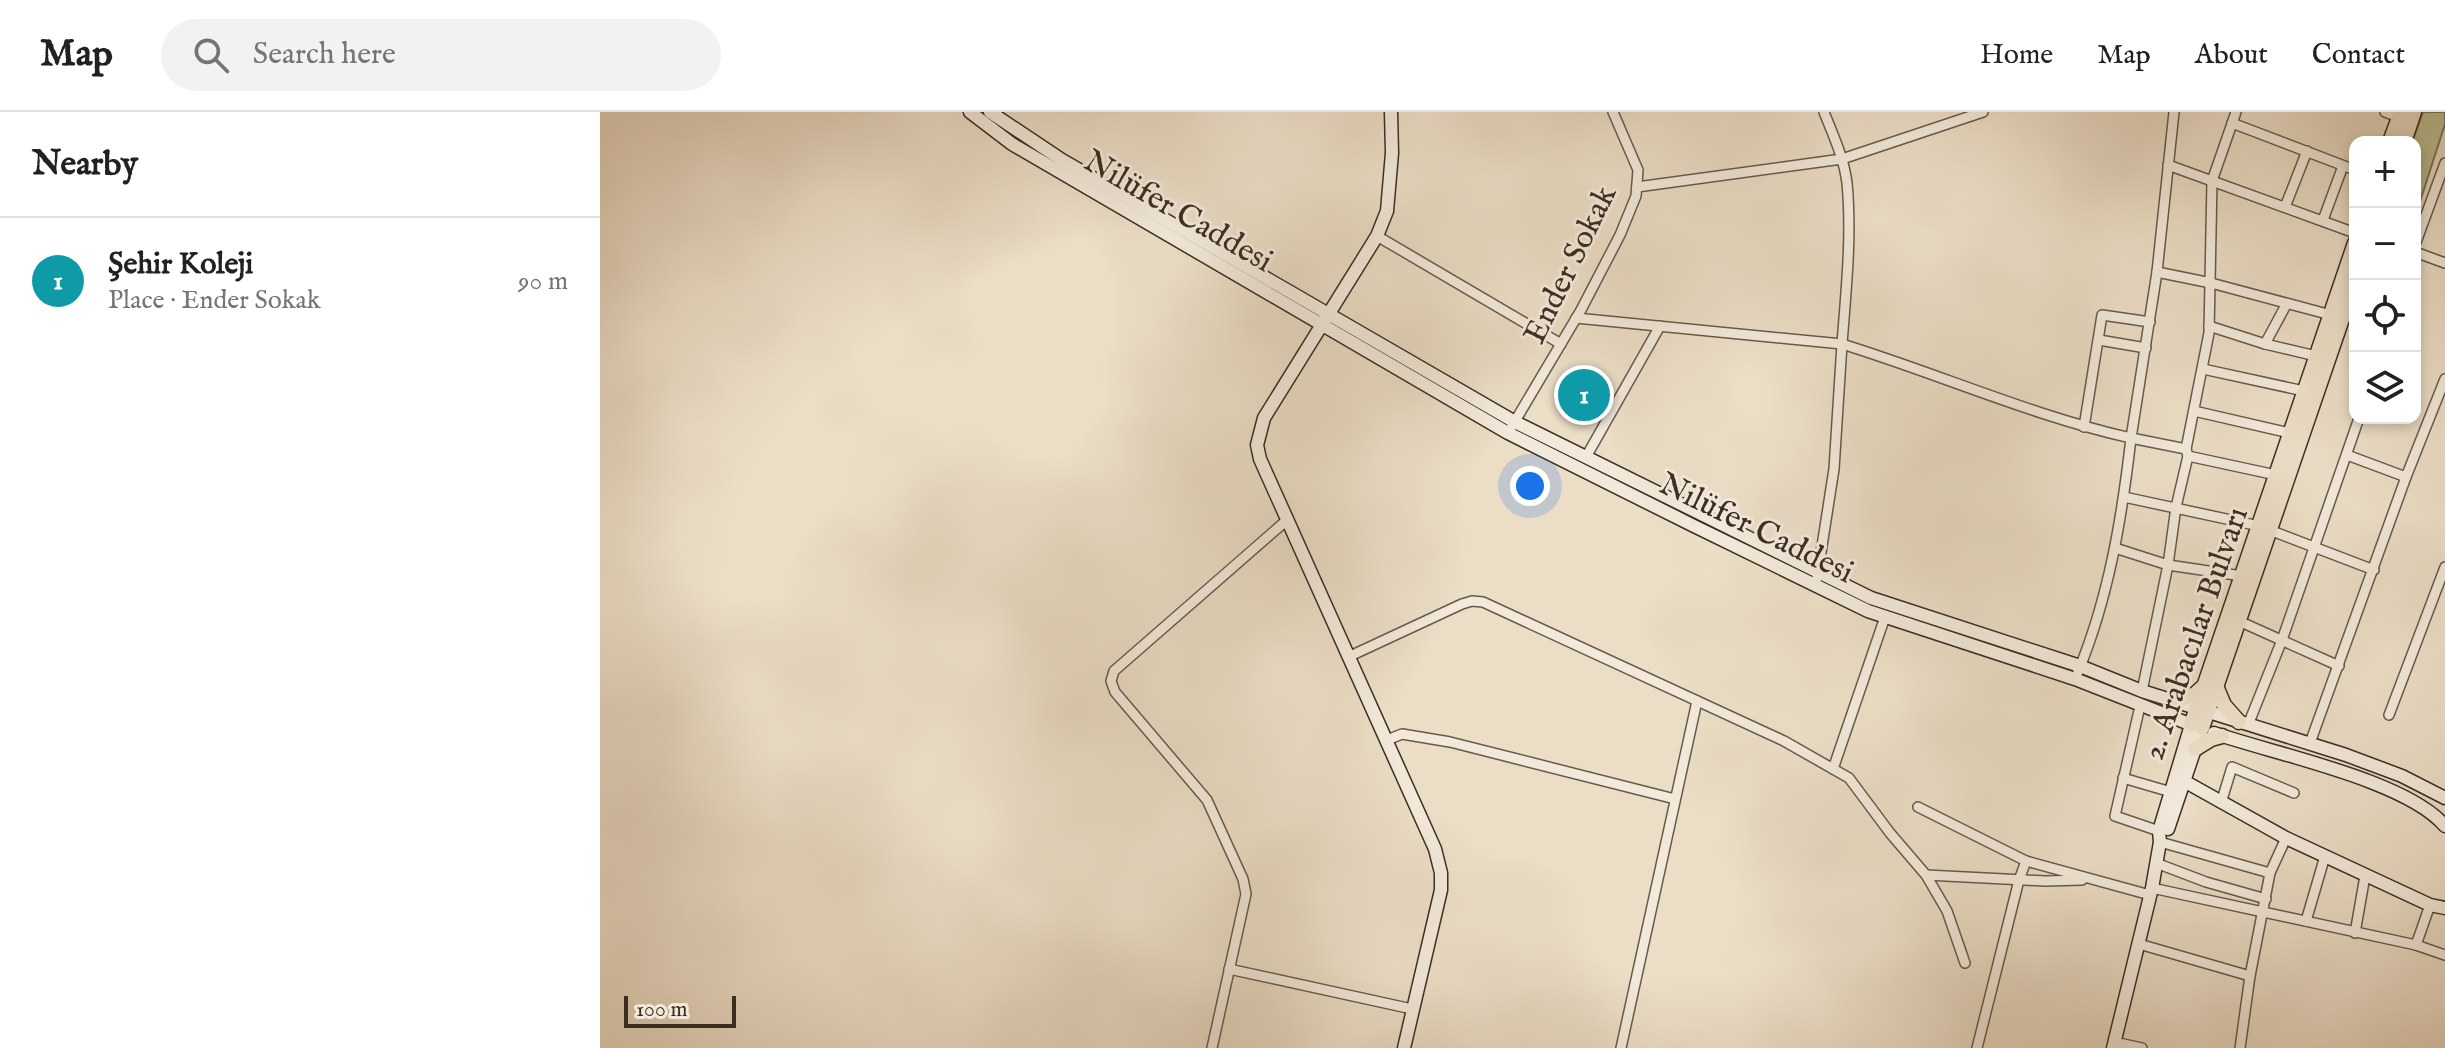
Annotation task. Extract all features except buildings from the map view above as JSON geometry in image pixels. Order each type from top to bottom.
[{"type":"main road","points":[[2406,136],[2414,112]]},
{"type":"main road","points":[[2391,136],[2395,114]]},
{"type":"main road","name":"2. Arabacılar Bulvarı","points":[[2210,686],[2242,576],[2264,529],[2276,475],[2349,261]]},
{"type":"main road","points":[[2196,726],[2349,297]]},
{"type":"main road","points":[[2175,701],[2210,686]]},
{"type":"main road","points":[[2210,686],[2244,724]]},
{"type":"main road","points":[[2190,747],[2222,736]]},
{"type":"street","name":"Nilüfer Caddesi","points":[[970,112],[1012,144],[1326,319],[1512,428],[1868,611],[2075,679],[2222,736],[2359,778],[2422,806],[2445,826]]},
{"type":"street","points":[[990,112],[1062,160],[1326,319]]},
{"type":"street","points":[[1391,112],[1392,153],[1387,211],[1377,236],[1264,418],[1257,445],[1260,459],[1435,849],[1441,873],[1441,890],[1404,1048]]},
{"type":"street","name":"Ender Sokak","points":[[1512,428],[1576,318],[1620,235],[1636,196],[1638,170],[1613,112]]},
{"type":"street","points":[[1816,585],[1834,469],[1848,258],[1847,182],[1842,159],[1824,112]]},
{"type":"street","points":[[1942,112],[1945,124]]},
{"type":"street","points":[[1637,187],[1842,159],[1983,112]]},
{"type":"street","points":[[2075,679],[2095,624],[2115,548],[2124,497],[2157,272],[2174,112]]},
{"type":"street","points":[[2142,691],[2168,565],[2209,326],[2212,181],[2236,112]]},
{"type":"street","points":[[2232,123],[2349,168]]},
{"type":"street","points":[[2285,207],[2307,151]]},
{"type":"street","points":[[2421,229],[2445,163]]},
{"type":"street","points":[[2168,165],[2349,231]]},
{"type":"street","points":[[2323,220],[2343,166]]},
{"type":"street","points":[[1377,236],[1561,344]]},
{"type":"street","points":[[2421,254],[2445,263]]},
{"type":"street","points":[[2157,272],[2331,315]]},
{"type":"street","points":[[2265,344],[2286,305]]},
{"type":"street","points":[[2084,427],[2102,315],[2150,322]]},
{"type":"street","points":[[1576,318],[1842,344],[1906,363],[2084,427],[2276,475]]},
{"type":"street","points":[[1586,457],[1660,326]]},
{"type":"street","points":[[2209,326],[2316,356]]},
{"type":"street","points":[[2099,340],[2146,348]]},
{"type":"street","points":[[2203,369],[2304,391]]},
{"type":"street","points":[[2310,743],[2406,477],[2445,379]]},
{"type":"street","points":[[2194,411],[2290,433]]},
{"type":"street","points":[[2244,724],[2282,640],[2357,424]]},
{"type":"street","points":[[1512,428],[1586,457],[1885,603],[2080,666],[2142,691],[2310,743],[2402,776],[2445,798]]},
{"type":"street","points":[[2347,455],[2406,477]]},
{"type":"street","points":[[2124,497],[2264,529],[2374,570]]},
{"type":"street","points":[[1212,1048],[1246,894],[1243,879],[1207,800],[1115,692],[1111,681],[1114,671],[1287,520]]},
{"type":"street","points":[[2115,548],[2168,565],[2242,576]]},
{"type":"street","points":[[2389,715],[2445,567]]},
{"type":"street","points":[[1348,657],[1462,604],[1483,602],[1784,741],[1849,778],[1926,875],[1947,911],[1965,963]]},
{"type":"street","points":[[1833,769],[1885,617]]},
{"type":"street","points":[[2241,622],[2339,666]]},
{"type":"street","points":[[1621,1048],[1697,701]]},
{"type":"street","points":[[2140,706],[2115,816],[2160,836],[2270,873]]},
{"type":"street","points":[[2171,717],[2190,747]]},
{"type":"street","points":[[2160,836],[2167,831],[2184,781],[2196,726]]},
{"type":"street","points":[[1387,740],[1402,734],[1450,742],[1675,799]]},
{"type":"street","name":"2. Arabacılar Bulvarı","points":[[2113,1045],[2151,892],[2171,792],[2190,747]]},
{"type":"street","points":[[2221,803],[2232,767],[2294,793]]},
{"type":"street","points":[[2123,778],[2171,792]]},
{"type":"street","points":[[2184,781],[2286,838],[2430,905],[2445,908]]},
{"type":"street","points":[[1918,807],[2026,861],[2094,880],[2306,921],[2416,945],[2445,955]]},
{"type":"street","points":[[2240,1048],[2270,873],[2286,838]]},
{"type":"street","points":[[2306,921],[2325,856]]},
{"type":"street","points":[[1977,1048],[2026,861]]},
{"type":"street","points":[[2156,863],[2215,885],[2266,899]]},
{"type":"street","points":[[1926,875],[2094,880]]},
{"type":"street","points":[[2355,933],[2365,876]]},
{"type":"street","points":[[2416,945],[2430,905]]},
{"type":"street","points":[[2139,944],[2250,976]]},
{"type":"street","points":[[1229,969],[1412,1009]]},
{"type":"street","points":[[2113,1045],[2142,1048]]},
{"type":"green space","points":[[2423,112],[2445,112],[2445,124],[2421,198],[2421,136],[2414,136]]},
{"type":"place","name":"Şehir Koleji","points":[[1584,395]]}]
